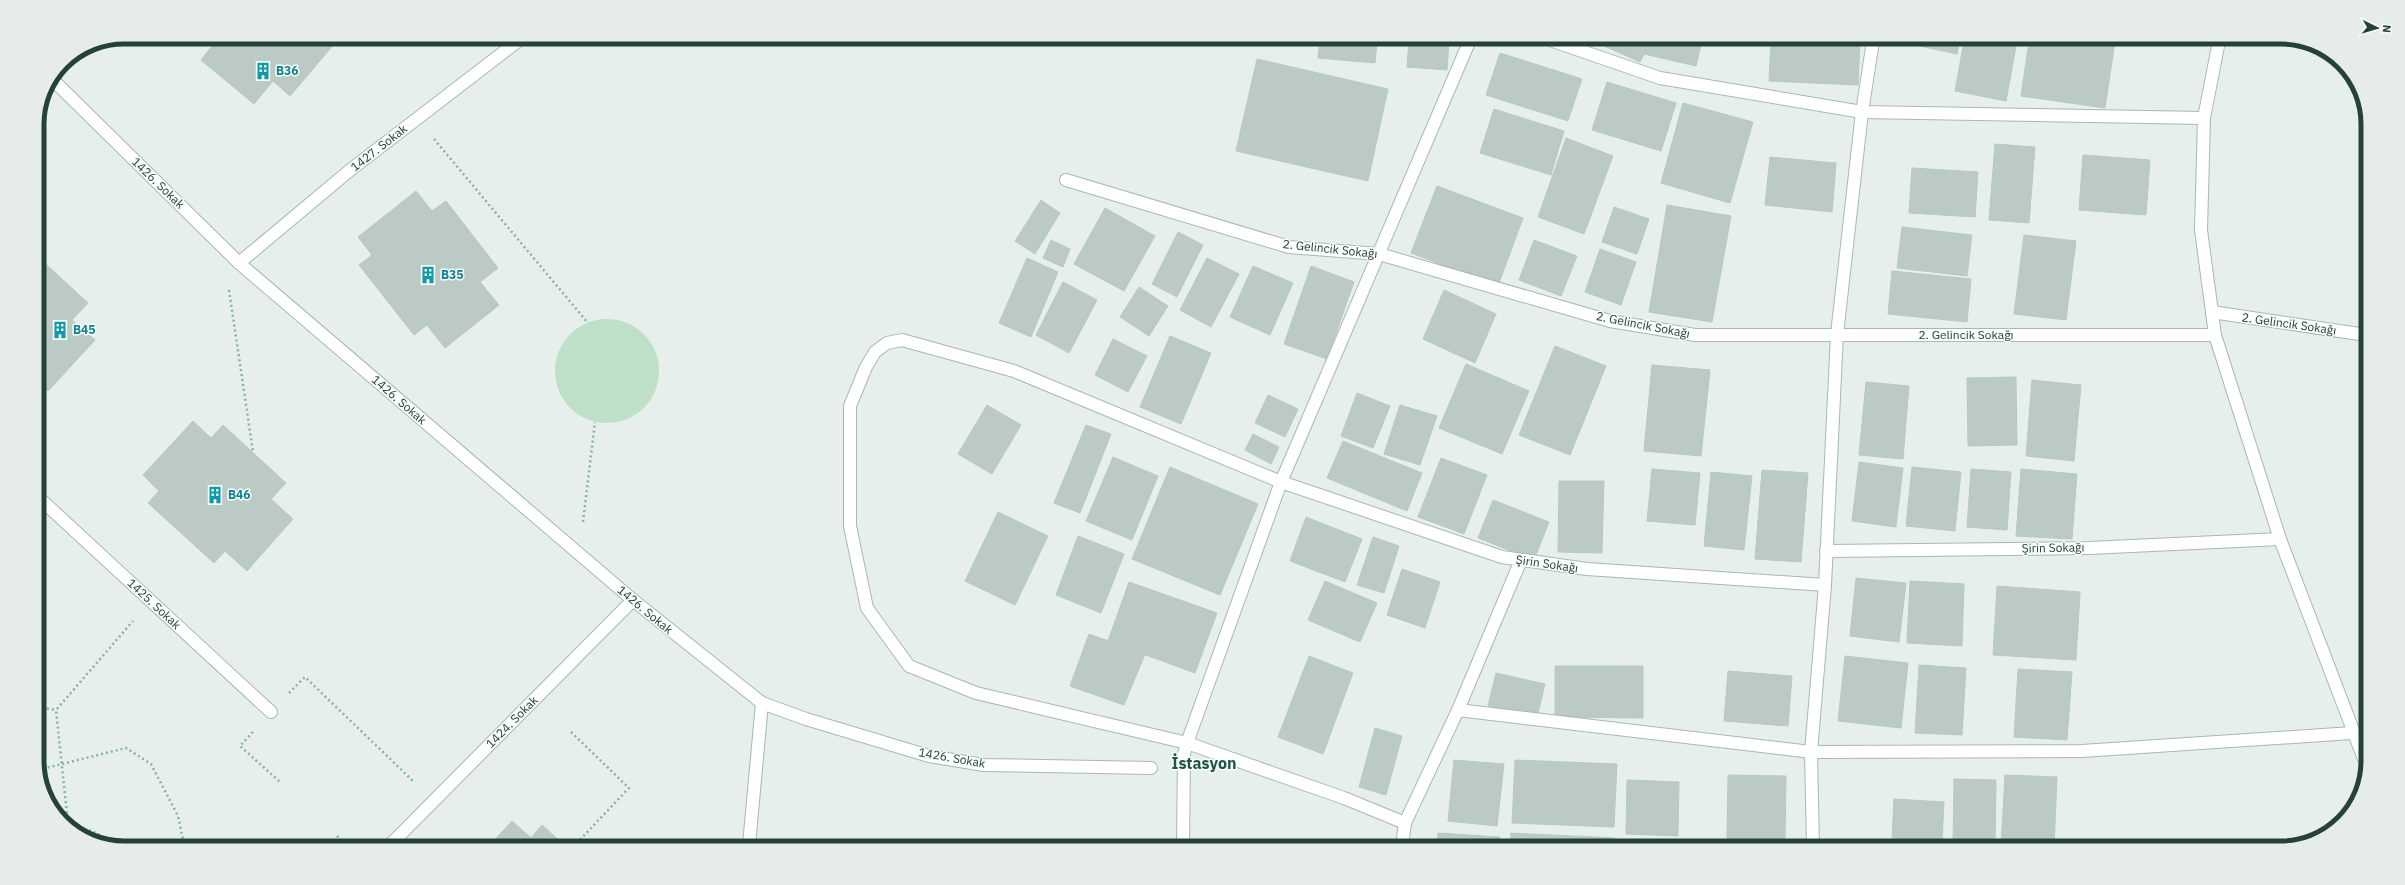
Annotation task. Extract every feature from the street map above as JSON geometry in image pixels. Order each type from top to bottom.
[{"type":"street","name":"1427. Sokak","points":[[239,263],[349,171],[514,44]]},
{"type":"street","points":[[1183,841],[1184,754],[1187,743],[1281,482],[1468,44]]},
{"type":"street","points":[[1562,44],[1660,78],[1862,112],[2204,118]]},
{"type":"street","points":[[1813,841],[1811,752],[1825,586],[1837,334],[1862,112],[1873,44]]},
{"type":"street","points":[[2218,44],[2204,118],[2201,230],[2215,335],[2280,539],[2352,733],[2361,752]]},
{"type":"street","name":"1426. Sokak","points":[[56,83],[239,263],[633,600],[762,703],[806,719],[929,756],[984,765],[1151,768]]},
{"type":"street","name":"2. Gelincik Sokağı","points":[[1066,180],[1289,247],[1379,254],[1610,321],[1695,335],[2215,335]]},
{"type":"street","name":"2. Gelincik Sokağı","points":[[2212,312],[2361,334]]},
{"type":"street","name":"Şirin Sokağı","points":[[1405,823],[1344,798],[1187,743],[976,693],[909,666],[867,608],[850,526],[850,406],[866,367],[875,352],[887,344],[902,340],[1014,371],[1281,482],[1502,557],[1587,569],[1825,586]]},
{"type":"street","name":"1425. Sokak","points":[[44,503],[271,712]]},
{"type":"street","name":"Şirin Sokağı","points":[[1826,551],[2089,548],[2280,539]]},
{"type":"street","points":[[1403,841],[1405,823],[1458,710],[1521,560]]},
{"type":"street","name":"1424. Sokak","points":[[394,841],[633,600]]},
{"type":"street","points":[[749,841],[762,703]]},
{"type":"street","points":[[1458,710],[1811,752],[2082,751],[2352,733]]},
{"type":"path","points":[[416,119],[588,323]]},
{"type":"path","points":[[222,245],[253,452]]},
{"type":"path","points":[[579,554],[595,422]]},
{"type":"path","points":[[68,818],[63,764],[56,710],[150,601]]},
{"type":"path","points":[[305,677],[399,766]]},
{"type":"path","points":[[44,708],[56,710]]},
{"type":"path","points":[[571,732],[629,788],[579,841]]},
{"type":"path","points":[[240,746],[280,782]]},
{"type":"path","points":[[44,768],[126,748],[151,764],[178,816],[183,841]]},
{"type":"path","points":[[79,828],[85,828],[100,834],[105,838]]},
{"type":"path","points":[[337,836],[342,841]]},
{"type":"green space","points":[[607,319],[627,323],[636,328],[650,342],[655,351],[659,371],[655,391],[650,400],[636,414],[627,419],[607,423],[587,419],[578,414],[564,400],[559,391],[555,371],[559,351],[564,342],[578,328],[587,323]]},
{"type":"building","name":"B36","points":[[214,44],[334,44],[290,96],[273,81],[254,104],[201,60]]},
{"type":"building","points":[[1319,44],[1377,44],[1375,63],[1318,58]]},
{"type":"building","points":[[1409,44],[1449,44],[1447,70],[1407,67]]},
{"type":"building","points":[[1600,44],[1701,44],[1696,66],[1644,54],[1640,62]]},
{"type":"building","points":[[1771,44],[1860,44],[1858,85],[1769,81]]},
{"type":"building","points":[[1910,44],[1959,44],[1957,54]]},
{"type":"building","points":[[1963,44],[2016,44],[2006,101],[1955,91]]},
{"type":"building","points":[[2029,44],[2115,44],[2105,108],[2021,96]]},
{"type":"building","points":[[1500,53],[1582,79],[1568,121],[1486,95]]},
{"type":"building","points":[[1257,59],[1388,89],[1368,181],[1236,151]]},
{"type":"building","points":[[1607,82],[1676,103],[1661,151],[1592,130]]},
{"type":"building","points":[[1683,103],[1753,122],[1730,203],[1661,183]]},
{"type":"building","points":[[1494,109],[1564,131],[1551,175],[1480,153]]},
{"type":"building","points":[[1566,138],[1613,156],[1584,234],[1538,217]]},
{"type":"building","points":[[1995,144],[2035,147],[2029,223],[1989,220]]},
{"type":"building","points":[[2083,155],[2150,160],[2146,215],[2079,210]]},
{"type":"building","points":[[1770,157],[1836,163],[1832,212],[1765,205]]},
{"type":"building","points":[[1912,168],[1978,172],[1975,217],[1909,213]]},
{"type":"building","points":[[1437,186],[1523,218],[1498,286],[1411,253]]},
{"type":"building","name":"B35","points":[[416,191],[432,211],[446,201],[498,268],[480,282],[499,305],[445,348],[427,325],[414,335],[359,265],[372,255],[358,237]]},
{"type":"building","points":[[1041,200],[1060,213],[1035,254],[1015,241]]},
{"type":"building","points":[[1667,205],[1731,216],[1712,322],[1649,312]]},
{"type":"building","points":[[1614,207],[1649,219],[1637,254],[1602,242]]},
{"type":"building","points":[[1105,208],[1155,236],[1124,291],[1074,264]]},
{"type":"building","points":[[1902,227],[1972,235],[1967,276],[1897,268]]},
{"type":"building","points":[[1178,232],[1203,245],[1177,297],[1152,284]]},
{"type":"building","points":[[2024,235],[2076,241],[2066,320],[2014,314]]},
{"type":"building","points":[[1051,240],[1070,249],[1063,267],[1043,258]]},
{"type":"building","points":[[1534,240],[1577,256],[1561,296],[1519,280]]},
{"type":"building","points":[[1600,249],[1636,262],[1621,305],[1585,292]]},
{"type":"building","points":[[1027,258],[1058,272],[1031,337],[999,323]]},
{"type":"building","points":[[1207,258],[1239,274],[1211,327],[1180,310]]},
{"type":"building","name":"B45","points":[[44,262],[88,303],[72,320],[95,340],[48,391],[44,387]]},
{"type":"building","points":[[1253,266],[1293,283],[1270,335],[1230,317]]},
{"type":"building","points":[[1311,266],[1354,282],[1327,359],[1284,344]]},
{"type":"building","points":[[1892,271],[1971,279],[1967,322],[1888,314]]},
{"type":"building","points":[[1063,282],[1097,300],[1069,353],[1036,335]]},
{"type":"building","points":[[1139,287],[1168,306],[1149,336],[1120,317]]},
{"type":"building","points":[[1444,290],[1496,314],[1475,363],[1423,339]]},
{"type":"building","points":[[1170,336],[1211,353],[1181,424],[1140,407]]},
{"type":"building","points":[[1113,339],[1147,356],[1128,392],[1095,375]]},
{"type":"building","points":[[1555,346],[1606,366],[1570,455],[1519,435]]},
{"type":"building","points":[[1466,364],[1529,391],[1502,454],[1439,428]]},
{"type":"building","points":[[1652,365],[1710,370],[1701,456],[1644,451]]},
{"type":"building","points":[[2016,377],[2017,445],[1968,446],[1967,378]]},
{"type":"building","points":[[2032,380],[2081,385],[2074,461],[2026,456]]},
{"type":"building","points":[[1866,382],[1909,386],[1903,459],[1859,455]]},
{"type":"building","points":[[1357,393],[1390,406],[1373,448],[1341,436]]},
{"type":"building","points":[[1268,395],[1298,409],[1285,437],[1255,423]]},
{"type":"building","points":[[987,405],[1021,425],[992,474],[958,454]]},
{"type":"building","points":[[1400,405],[1437,416],[1420,465],[1384,454]]},
{"type":"building","name":"B46","points":[[193,421],[211,438],[223,425],[286,483],[271,499],[293,519],[247,571],[225,551],[214,563],[148,503],[159,491],[143,475]]},
{"type":"building","points":[[1086,425],[1111,434],[1080,513],[1054,503]]},
{"type":"building","points":[[1253,434],[1279,447],[1271,464],[1245,450]]},
{"type":"building","points":[[1343,441],[1422,473],[1407,511],[1327,478]]},
{"type":"building","points":[[1113,457],[1158,476],[1132,540],[1086,521]]},
{"type":"building","points":[[1441,458],[1487,475],[1464,534],[1418,517]]},
{"type":"building","points":[[1859,462],[1903,468],[1896,527],[1852,521]]},
{"type":"building","points":[[1170,467],[1258,504],[1220,595],[1132,559]]},
{"type":"building","points":[[1912,467],[1961,472],[1955,531],[1906,526]]},
{"type":"building","points":[[1652,469],[1700,473],[1695,525],[1647,521]]},
{"type":"building","points":[[1971,469],[2011,472],[2007,530],[1967,527]]},
{"type":"building","points":[[2021,469],[2077,474],[2072,539],[2016,536]]},
{"type":"building","points":[[1762,470],[1808,473],[1801,562],[1755,559]]},
{"type":"building","points":[[1711,472],[1752,476],[1744,550],[1704,546]]},
{"type":"building","points":[[1559,481],[1604,481],[1602,553],[1558,552]]},
{"type":"building","points":[[1493,500],[1549,522],[1534,560],[1478,538]]},
{"type":"building","points":[[998,512],[1048,536],[1015,605],[965,581]]},
{"type":"building","points":[[1306,517],[1362,539],[1345,582],[1290,561]]},
{"type":"building","points":[[1078,536],[1124,554],[1101,613],[1056,595]]},
{"type":"building","points":[[1373,537],[1399,546],[1384,593],[1357,585]]},
{"type":"building","points":[[1402,569],[1440,582],[1425,628],[1387,615]]},
{"type":"building","points":[[1856,578],[1906,583],[1899,642],[1850,636]]},
{"type":"building","points":[[1325,581],[1377,603],[1360,642],[1308,620]]},
{"type":"building","points":[[1910,581],[1964,584],[1962,646],[1907,643]]},
{"type":"building","points":[[1129,582],[1217,613],[1195,673],[1108,641]]},
{"type":"building","points":[[1997,586],[2080,592],[2076,660],[1993,655]]},
{"type":"building","points":[[1089,634],[1145,654],[1124,705],[1070,686]]},
{"type":"building","points":[[1309,656],[1353,673],[1323,754],[1278,737]]},
{"type":"building","points":[[1845,656],[1908,663],[1901,728],[1838,721]]},
{"type":"building","points":[[1919,665],[1966,668],[1962,735],[1915,733]]},
{"type":"building","points":[[1555,666],[1643,666],[1643,718],[1555,717]]},
{"type":"building","points":[[2018,669],[2072,672],[2067,740],[2014,737]]},
{"type":"building","points":[[1728,671],[1792,676],[1788,726],[1724,721]]},
{"type":"building","points":[[1496,673],[1545,684],[1537,717],[1488,706]]},
{"type":"building","points":[[1375,728],[1402,736],[1386,795],[1359,787]]},
{"type":"building","points":[[1454,760],[1504,764],[1497,826],[1448,821]]},
{"type":"building","points":[[1515,760],[1617,764],[1614,827],[1512,823]]},
{"type":"building","points":[[1728,775],[1786,776],[1785,839],[1727,839]]},
{"type":"building","points":[[2005,775],[2057,777],[2054,841],[2001,841]]},
{"type":"building","points":[[1954,779],[1996,780],[1995,841],[1953,841]]},
{"type":"building","points":[[1627,780],[1679,782],[1678,836],[1626,834]]},
{"type":"building","points":[[1894,799],[1944,802],[1942,841],[1892,838]]},
{"type":"building","points":[[512,821],[531,838],[542,825],[560,841],[494,841]]},
{"type":"building","points":[[1438,833],[1500,837],[1500,841],[1437,841]]},
{"type":"building","points":[[1511,833],[1615,838],[1615,841],[1510,841]]},
{"type":"place","name":"B36","points":[[263,71]]},
{"type":"place","name":"B35","points":[[428,275]]},
{"type":"place","name":"B45","points":[[60,330]]},
{"type":"place","name":"B46","points":[[215,495]]},
{"type":"district","name":"İstasyon","points":[[1204,763]]}]
